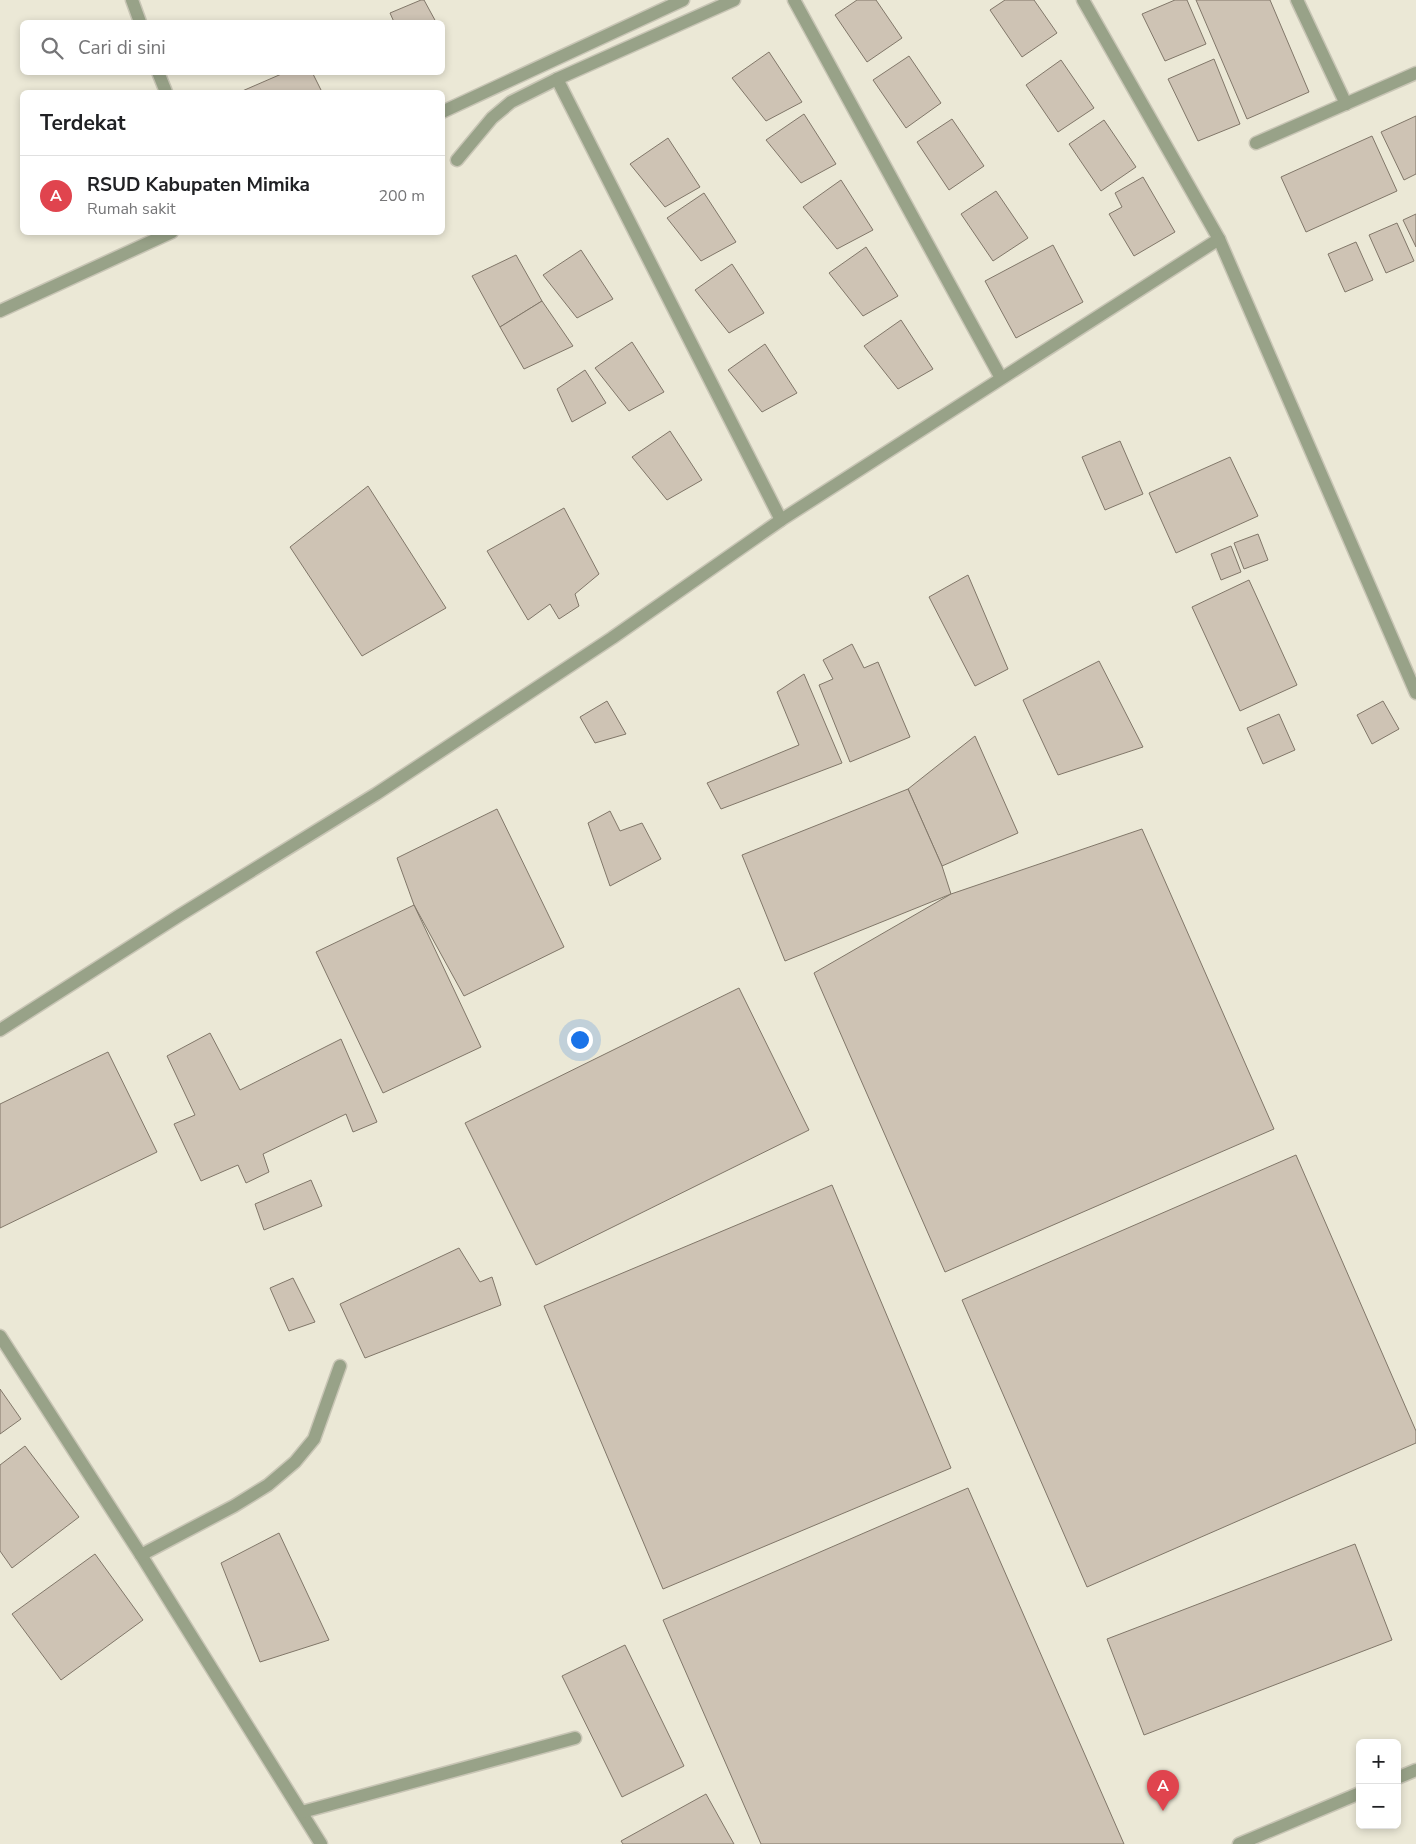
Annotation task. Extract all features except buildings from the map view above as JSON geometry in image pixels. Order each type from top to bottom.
[{"type":"street","points":[[132,0],[139,20]]},
{"type":"street","points":[[445,111],[683,0]]},
{"type":"street","points":[[457,160],[492,118],[511,102],[557,79],[734,0]]},
{"type":"street","points":[[794,0],[1001,378]]},
{"type":"street","points":[[1083,0],[1218,239],[1416,693]]},
{"type":"street","points":[[1297,0],[1346,104]]},
{"type":"street","points":[[1256,143],[1416,73]]},
{"type":"street","points":[[159,75],[165,90]]},
{"type":"street","points":[[557,79],[782,520]]},
{"type":"street","points":[[0,311],[165,235]]},
{"type":"street","points":[[0,1030],[180,915],[376,794],[612,638],[782,520],[1218,239]]},
{"type":"street","points":[[0,1336],[141,1555],[322,1844]]},
{"type":"street","points":[[141,1555],[234,1506],[268,1485],[295,1462],[314,1439],[340,1366]]},
{"type":"street","points":[[302,1812],[575,1738]]},
{"type":"street","points":[[1401,1776],[1416,1770]]},
{"type":"street","points":[[1239,1844],[1356,1795]]},
{"type":"place","name":"RSUD Kabupaten Mimika","points":[[1163,1811]]}]
